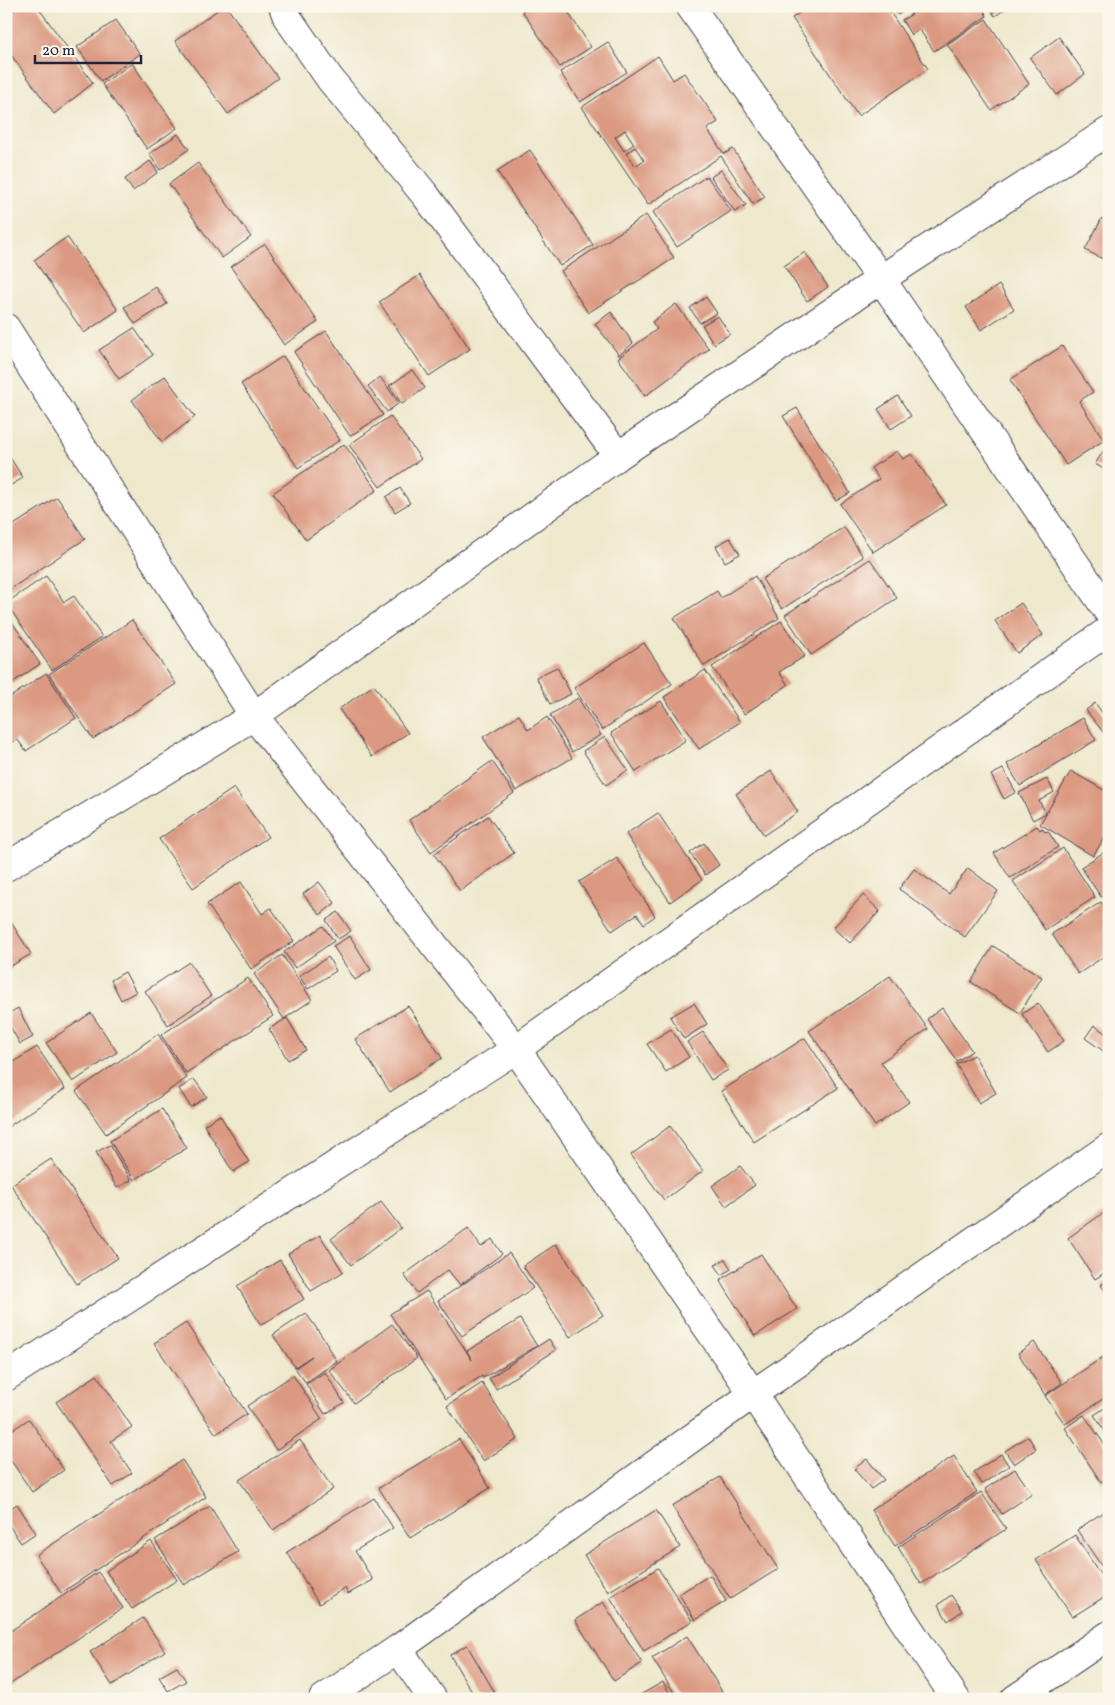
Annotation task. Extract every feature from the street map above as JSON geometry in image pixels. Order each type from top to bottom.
[{"type":"street","points":[[283,6],[287,17],[330,79],[426,196],[618,456]]},
{"type":"street","points":[[690,6],[881,279],[1109,613]]},
{"type":"street","points":[[10,857],[254,716],[618,456],[881,279],[1109,132]]},
{"type":"street","points":[[6,328],[254,716],[516,1049],[753,1394],[956,1699]]},
{"type":"street","points":[[6,1377],[516,1049],[1109,630]]},
{"type":"street","points":[[323,1699],[398,1649],[753,1394],[1109,1147]]},
{"type":"street","points":[[1014,1699],[1109,1635]]},
{"type":"street","points":[[398,1649],[433,1699]]},
{"type":"building","points":[[19,6],[37,6],[93,83],[54,114],[6,48],[6,15]]},
{"type":"building","points":[[223,6],[226,6],[278,78],[228,114],[175,41]]},
{"type":"building","points":[[529,6],[564,6],[591,47],[560,67],[522,11]]},
{"type":"building","points":[[810,6],[886,6],[928,69],[858,116],[792,18]]},
{"type":"building","points":[[892,6],[981,6],[987,16],[934,51],[919,29],[911,35],[902,20],[912,14],[908,8],[898,15]]},
{"type":"building","points":[[989,6],[1010,6],[995,16]]},
{"type":"building","points":[[986,19],[1029,84],[991,110],[947,44]]},
{"type":"building","points":[[116,20],[140,54],[101,81],[77,47]]},
{"type":"building","points":[[1059,37],[1085,74],[1057,95],[1030,58]]},
{"type":"building","points":[[608,42],[627,72],[580,102],[560,72]]},
{"type":"building","points":[[658,56],[673,80],[684,73],[718,122],[707,129],[724,154],[733,149],[765,197],[753,204],[721,156],[648,205],[582,107]],"holes":[[[625,130],[634,144],[624,151],[615,137]],[[635,147],[644,160],[635,166],[626,153]]]},
{"type":"building","points":[[132,63],[177,128],[147,149],[102,84]]},
{"type":"building","points":[[178,134],[189,149],[160,170],[149,154]]},
{"type":"building","points":[[530,150],[593,245],[560,266],[497,171]]},
{"type":"building","points":[[150,161],[158,172],[133,191],[125,179]]},
{"type":"building","points":[[198,163],[251,237],[222,258],[169,184]]},
{"type":"building","points":[[721,170],[746,205],[735,212],[711,177]]},
{"type":"building","points":[[707,176],[731,211],[677,247],[653,212]]},
{"type":"building","points":[[646,215],[674,258],[588,313],[561,271]]},
{"type":"building","points":[[1102,218],[1109,222],[1109,262],[1085,250]]},
{"type":"building","points":[[67,237],[118,310],[84,333],[34,260]]},
{"type":"building","points":[[265,244],[318,322],[284,345],[231,267]]},
{"type":"building","points":[[805,252],[828,287],[807,301],[784,266]]},
{"type":"building","points":[[420,275],[470,349],[429,376],[379,302]]},
{"type":"building","points":[[999,285],[1014,309],[981,330],[966,307]]},
{"type":"building","points":[[156,287],[167,304],[135,324],[124,307]]},
{"type":"building","points":[[706,297],[717,313],[700,323],[690,308]]},
{"type":"building","points":[[676,304],[709,349],[645,396],[618,358],[657,329],[652,322]]},
{"type":"building","points":[[611,312],[633,343],[619,355],[595,324]]},
{"type":"building","points":[[718,316],[730,334],[714,344],[702,325]]},
{"type":"building","points":[[134,328],[153,355],[119,379],[99,350]]},
{"type":"building","points":[[326,331],[383,415],[350,436],[294,352]]},
{"type":"building","points":[[1062,346],[1093,392],[1079,401],[1104,440],[1066,465],[1010,380]]},
{"type":"building","points":[[283,356],[340,440],[298,468],[241,384]]},
{"type":"building","points":[[412,370],[425,388],[402,404],[389,386]]},
{"type":"building","points":[[165,376],[195,417],[162,442],[132,400]]},
{"type":"building","points":[[380,377],[399,403],[387,412],[368,386]]},
{"type":"building","points":[[898,396],[911,416],[891,429],[878,409]]},
{"type":"building","points":[[797,408],[850,493],[836,501],[783,416]]},
{"type":"building","points":[[390,416],[421,459],[380,487],[349,445]]},
{"type":"building","points":[[1109,442],[1109,472],[1095,464]]},
{"type":"building","points":[[344,444],[377,490],[306,540],[273,493]]},
{"type":"building","points":[[6,451],[23,478],[6,488]]},
{"type":"building","points":[[897,451],[903,459],[912,454],[946,505],[873,552],[840,504],[879,479],[871,468]]},
{"type":"building","points":[[400,488],[410,503],[395,512],[386,497]]},
{"type":"building","points":[[57,497],[85,539],[6,592],[6,530]]},
{"type":"building","points":[[844,527],[863,557],[782,609],[762,579]]},
{"type":"building","points":[[730,538],[740,554],[725,562],[716,546]]},
{"type":"building","points":[[870,559],[897,598],[811,655],[785,615]]},
{"type":"building","points":[[46,576],[64,602],[74,596],[102,637],[52,670],[6,603]]},
{"type":"building","points":[[755,576],[779,618],[704,666],[674,618],[717,591],[721,598]]},
{"type":"building","points":[[1021,603],[1043,635],[1017,653],[995,621]]},
{"type":"building","points":[[6,613],[40,664],[6,687]]},
{"type":"building","points":[[132,620],[176,684],[93,739],[49,674]]},
{"type":"building","points":[[781,621],[805,656],[779,672],[788,685],[744,714],[712,667]]},
{"type":"building","points":[[644,643],[672,684],[602,730],[574,688]]},
{"type":"building","points":[[557,667],[571,694],[550,704],[536,677]]},
{"type":"building","points":[[705,670],[740,722],[699,749],[664,697]]},
{"type":"building","points":[[46,673],[76,718],[26,751],[17,739],[6,746],[6,700]]},
{"type":"building","points":[[374,685],[408,733],[372,757],[339,709]]},
{"type":"building","points":[[578,698],[601,735],[572,752],[550,715]]},
{"type":"building","points":[[661,701],[686,740],[636,772],[611,733]]},
{"type":"building","points":[[1095,703],[1109,722],[1109,733],[1106,736],[1086,710]]},
{"type":"building","points":[[519,715],[528,730],[547,717],[572,758],[516,791],[483,737]]},
{"type":"building","points":[[1083,718],[1096,740],[1020,786],[1007,764]]},
{"type":"building","points":[[605,737],[628,770],[606,785],[583,751]]},
{"type":"building","points":[[492,761],[514,793],[431,852],[409,820]]},
{"type":"building","points":[[1003,769],[1016,792],[1004,799],[991,775]]},
{"type":"building","points":[[771,771],[798,812],[764,835],[736,794]]},
{"type":"building","points":[[1071,771],[1109,793],[1109,830],[1093,856],[1040,824]]},
{"type":"building","points":[[1047,779],[1054,792],[1039,801],[1046,813],[1033,820],[1019,793]]},
{"type":"building","points":[[234,788],[268,837],[193,888],[159,839]]},
{"type":"building","points":[[658,813],[702,880],[670,902],[626,834]]},
{"type":"building","points":[[488,816],[514,853],[460,891],[434,854]]},
{"type":"building","points":[[1037,826],[1040,830],[1042,828],[1045,832],[1048,831],[1058,847],[1010,878],[994,853]]},
{"type":"building","points":[[704,843],[719,865],[705,875],[690,853]]},
{"type":"building","points":[[1063,848],[1095,897],[1045,930],[1013,881]]},
{"type":"building","points":[[1109,849],[1109,892],[1101,897],[1081,867]]},
{"type":"building","points":[[617,858],[655,916],[644,924],[637,914],[612,931],[579,882]]},
{"type":"building","points":[[968,868],[998,891],[965,937],[899,889],[914,869],[949,894]]},
{"type":"building","points":[[241,882],[262,914],[271,908],[294,941],[251,969],[207,904]]},
{"type":"building","points":[[319,882],[335,903],[320,915],[303,894]]},
{"type":"building","points":[[863,895],[880,911],[850,943],[833,928]]},
{"type":"building","points":[[1101,902],[1109,913],[1109,953],[1078,974],[1052,934]]},
{"type":"building","points":[[338,912],[351,931],[338,939],[326,920]]},
{"type":"building","points":[[9,919],[31,954],[6,969],[6,920]]},
{"type":"building","points":[[323,926],[334,941],[295,968],[284,952]]},
{"type":"building","points":[[350,936],[371,970],[355,980],[333,946]]},
{"type":"building","points":[[993,946],[1042,977],[1020,1013],[971,982]]},
{"type":"building","points":[[282,955],[312,1000],[284,1019],[254,974]]},
{"type":"building","points":[[328,957],[336,971],[308,989],[299,976]]},
{"type":"building","points":[[189,962],[211,996],[168,1025],[145,991]]},
{"type":"building","points":[[125,972],[136,992],[121,1000],[111,980]]},
{"type":"building","points":[[890,976],[928,1029],[881,1062],[909,1102],[875,1126],[809,1031]]},
{"type":"building","points":[[248,978],[273,1016],[186,1073],[161,1035]]},
{"type":"building","points":[[694,1003],[707,1024],[684,1039],[670,1017]]},
{"type":"building","points":[[1038,1003],[1064,1041],[1048,1052],[1022,1014]]},
{"type":"building","points":[[408,1006],[442,1058],[390,1092],[355,1039]]},
{"type":"building","points":[[18,1008],[33,1037],[20,1044],[6,1019],[6,1015]]},
{"type":"building","points":[[942,1008],[972,1051],[957,1061],[927,1019]]},
{"type":"building","points":[[91,1013],[117,1052],[73,1082],[46,1043]]},
{"type":"building","points":[[287,1018],[306,1050],[288,1060],[269,1029]]},
{"type":"building","points":[[1094,1025],[1109,1036],[1109,1055],[1085,1038]]},
{"type":"building","points":[[671,1029],[689,1057],[666,1072],[647,1044]]},
{"type":"building","points":[[703,1032],[728,1070],[711,1080],[687,1042]]},
{"type":"building","points":[[158,1034],[187,1078],[106,1134],[76,1091]]},
{"type":"building","points":[[805,1038],[838,1088],[754,1142],[721,1091]]},
{"type":"building","points":[[37,1047],[65,1089],[6,1128],[6,1067]]},
{"type":"building","points":[[974,1055],[996,1093],[979,1103],[956,1064]]},
{"type":"building","points":[[194,1079],[207,1097],[191,1107],[179,1089]]},
{"type":"building","points":[[162,1109],[187,1148],[134,1180],[110,1141]]},
{"type":"building","points":[[220,1115],[249,1162],[233,1172],[204,1125]]},
{"type":"building","points":[[670,1126],[703,1171],[664,1200],[631,1155]]},
{"type":"building","points":[[110,1145],[131,1180],[117,1188],[96,1152]]},
{"type":"building","points":[[51,1159],[118,1258],[77,1284],[11,1185]]},
{"type":"building","points":[[740,1166],[755,1185],[726,1206],[712,1186]]},
{"type":"building","points":[[381,1202],[401,1228],[351,1265],[331,1239]]},
{"type":"building","points":[[1109,1209],[1109,1270],[1095,1279],[1068,1238]]},
{"type":"building","points":[[468,1228],[481,1247],[492,1239],[502,1254],[460,1285],[448,1270],[417,1293],[404,1275]]},
{"type":"building","points":[[320,1235],[343,1272],[311,1291],[288,1254]]},
{"type":"building","points":[[556,1244],[603,1315],[570,1337],[523,1266]]},
{"type":"building","points":[[509,1253],[533,1288],[462,1336],[438,1301]]},
{"type":"building","points":[[761,1254],[797,1309],[755,1336],[720,1280]]},
{"type":"building","points":[[725,1259],[731,1269],[722,1275],[715,1265]]},
{"type":"building","points":[[280,1260],[304,1299],[261,1325],[237,1286]]},
{"type":"building","points":[[1109,1280],[1109,1297],[1101,1285]]},
{"type":"building","points":[[427,1291],[472,1360],[467,1351],[520,1319],[537,1346],[483,1378],[482,1376],[446,1399],[390,1314]]},
{"type":"building","points":[[306,1313],[337,1361],[306,1383],[295,1368],[312,1356],[295,1367],[273,1335]]},
{"type":"building","points":[[186,1323],[247,1414],[216,1434],[154,1343]]},
{"type":"building","points":[[392,1324],[417,1358],[354,1403],[329,1370]]},
{"type":"building","points":[[549,1339],[556,1350],[496,1389],[489,1378]]},
{"type":"building","points":[[1034,1342],[1062,1383],[1045,1395],[1018,1353]]},
{"type":"building","points":[[1109,1353],[1109,1395],[1065,1424],[1045,1396]]},
{"type":"building","points":[[325,1372],[344,1403],[325,1414],[306,1384]]},
{"type":"building","points":[[97,1375],[132,1427],[111,1441],[132,1473],[113,1486],[56,1402]]},
{"type":"building","points":[[293,1375],[322,1419],[276,1450],[247,1406]]},
{"type":"building","points":[[482,1383],[518,1439],[483,1461],[447,1406]]},
{"type":"building","points":[[1109,1405],[1109,1437],[1094,1415]]},
{"type":"building","points":[[1084,1415],[1109,1451],[1109,1477],[1101,1482],[1065,1428]]},
{"type":"building","points":[[29,1419],[64,1470],[32,1492],[6,1453],[6,1434]]},
{"type":"building","points":[[1028,1436],[1036,1449],[1014,1464],[1005,1451]]},
{"type":"building","points":[[459,1439],[490,1488],[410,1538],[379,1488]]},
{"type":"building","points":[[300,1440],[333,1489],[273,1530],[239,1480]]},
{"type":"building","points":[[1001,1454],[1009,1466],[982,1484],[974,1472]]},
{"type":"building","points":[[954,1456],[977,1492],[895,1546],[871,1510]]},
{"type":"building","points":[[867,1459],[884,1480],[871,1489],[854,1469]]},
{"type":"building","points":[[182,1460],[206,1497],[61,1593],[36,1555]]},
{"type":"building","points":[[1015,1469],[1032,1494],[1002,1514],[985,1489]]},
{"type":"building","points":[[720,1477],[778,1569],[730,1599],[672,1506]]},
{"type":"building","points":[[981,1492],[1006,1529],[921,1584],[898,1547]]},
{"type":"building","points":[[374,1498],[393,1528],[355,1551],[373,1580],[348,1594],[345,1588],[319,1604],[287,1552]]},
{"type":"building","points":[[17,1504],[36,1533],[21,1543],[6,1521],[6,1511]]},
{"type":"building","points":[[210,1506],[238,1552],[184,1585],[155,1540]]},
{"type":"building","points":[[1109,1508],[1109,1577],[1077,1530]]},
{"type":"building","points":[[656,1510],[680,1547],[608,1592],[584,1555]]},
{"type":"building","points":[[1075,1535],[1109,1588],[1109,1594],[1072,1617],[1036,1560]]},
{"type":"building","points":[[151,1541],[177,1580],[132,1609],[106,1571]]},
{"type":"building","points":[[658,1568],[692,1621],[644,1651],[610,1597]]},
{"type":"building","points":[[98,1572],[123,1608],[6,1687],[6,1634]]},
{"type":"building","points":[[710,1575],[726,1601],[695,1620],[679,1594]]},
{"type":"building","points":[[951,1595],[962,1611],[948,1621],[938,1605]]},
{"type":"building","points":[[603,1602],[642,1663],[614,1681],[575,1620]]},
{"type":"building","points":[[143,1618],[165,1651],[112,1685],[90,1652]]},
{"type":"building","points":[[687,1636],[723,1693],[714,1699],[678,1699],[652,1658]]},
{"type":"building","points":[[467,1645],[495,1693],[484,1699],[476,1699],[450,1655]]},
{"type":"building","points":[[177,1667],[186,1681],[168,1691],[159,1677]]},
{"type":"building","points":[[663,1682],[673,1699],[633,1699]]}]
